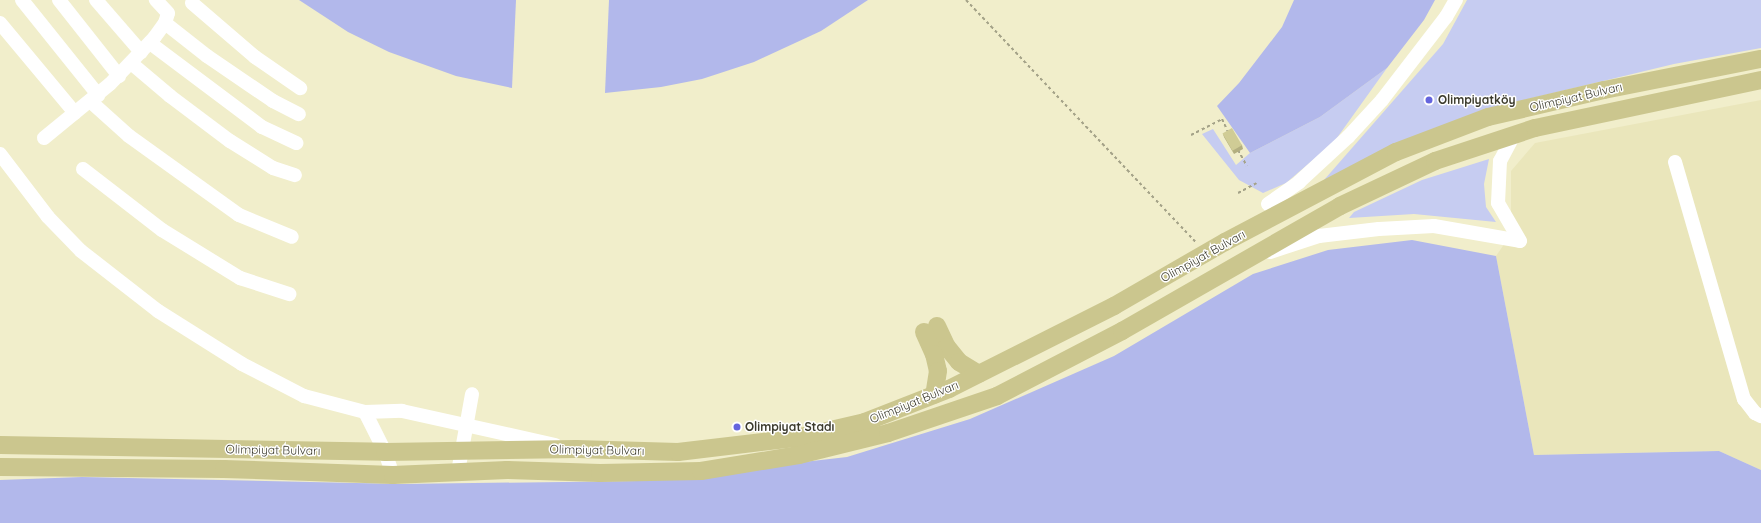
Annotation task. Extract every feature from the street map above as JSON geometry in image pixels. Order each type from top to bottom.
[{"type":"main road","name":"Olimpiyat Bulvarı","points":[[0,445],[385,452],[576,449],[678,452],[796,438],[865,422],[934,395],[979,374],[1114,306],[1206,253],[1396,152],[1488,117],[1604,90],[1761,59]]},
{"type":"main road","name":"Olimpiyat Bulvarı","points":[[0,467],[216,469],[393,475],[458,472],[701,472],[798,454],[888,433],[997,396],[1122,331],[1239,262],[1340,206],[1435,161],[1515,133],[1761,80]]},
{"type":"main road","points":[[934,395],[938,371],[930,329],[959,362],[979,374]]},
{"type":"street","points":[[22,0],[94,98],[129,136],[239,215],[292,237]]},
{"type":"street","points":[[59,0],[119,76]]},
{"type":"street","points":[[96,0],[145,47],[262,127],[297,143]]},
{"type":"street","points":[[44,138],[119,76],[165,23],[168,13],[156,0]]},
{"type":"street","points":[[1268,204],[1299,182],[1348,137],[1382,100],[1446,17],[1456,0]]},
{"type":"street","points":[[192,2],[255,57],[300,88]]},
{"type":"street","points":[[0,23],[75,113]]},
{"type":"street","points":[[165,23],[207,56],[273,101],[299,114]]},
{"type":"street","points":[[131,63],[170,96],[230,141],[273,168],[296,175]]},
{"type":"street","points":[[1239,262],[1318,236],[1379,229],[1434,226],[1520,241],[1498,203],[1500,161],[1515,133]]},
{"type":"street","points":[[0,154],[48,217],[81,251],[158,311],[242,364],[304,396],[365,412],[402,411],[576,449]]},
{"type":"street","points":[[1675,162],[1744,399],[1755,413],[1761,416]]},
{"type":"street","points":[[83,169],[162,230],[240,278],[289,294]]},
{"type":"street","points":[[458,472],[465,425],[472,394]]},
{"type":"street","points":[[365,412],[385,452],[393,475]]},
{"type":"path","points":[[966,0],[1206,253]]},
{"type":"path","points":[[1191,135],[1222,119],[1229,134]]},
{"type":"path","points":[[1236,147],[1247,166]]},
{"type":"path","points":[[1238,193],[1257,183]]},
{"type":"shaded area","points":[[299,0],[516,0],[512,88],[456,76],[389,52],[348,32]]},
{"type":"shaded area","points":[[609,0],[868,0],[821,31],[754,62],[702,79],[661,87],[605,93]]},
{"type":"shaded area","points":[[1294,0],[1435,0],[1424,20],[1387,68],[1320,117],[1250,153],[1217,106],[1239,83],[1282,27]]},
{"type":"shaded area","points":[[1467,0],[1761,0],[1761,48],[1674,64],[1516,102],[1324,180],[1443,44]]},
{"type":"shaded area","points":[[1387,68],[1334,142],[1286,183],[1263,193],[1239,180],[1202,134],[1213,129],[1236,165],[1250,153],[1320,117]]},
{"type":"shaded area","points":[[1761,100],[1761,470],[1719,451],[1534,455],[1496,256],[1507,240],[1511,213],[1511,171],[1535,143]]},
{"type":"shaded area","points":[[1489,159],[1484,184],[1486,207],[1496,222],[1414,214],[1349,218],[1354,212],[1422,180]]},
{"type":"shaded area","points":[[1412,240],[1496,256],[1534,455],[1719,451],[1761,470],[1761,523],[0,523],[0,480],[82,477],[401,484],[637,481],[847,457],[970,419],[1114,356],[1253,274],[1328,250]]},
{"type":"building","points":[[1232,128],[1242,145],[1232,151],[1222,134]]},
{"type":"place","name":"Olimpiyatköy","points":[[1429,100]]},
{"type":"place","name":"Olimpiyat Stadı","points":[[737,427]]}]
